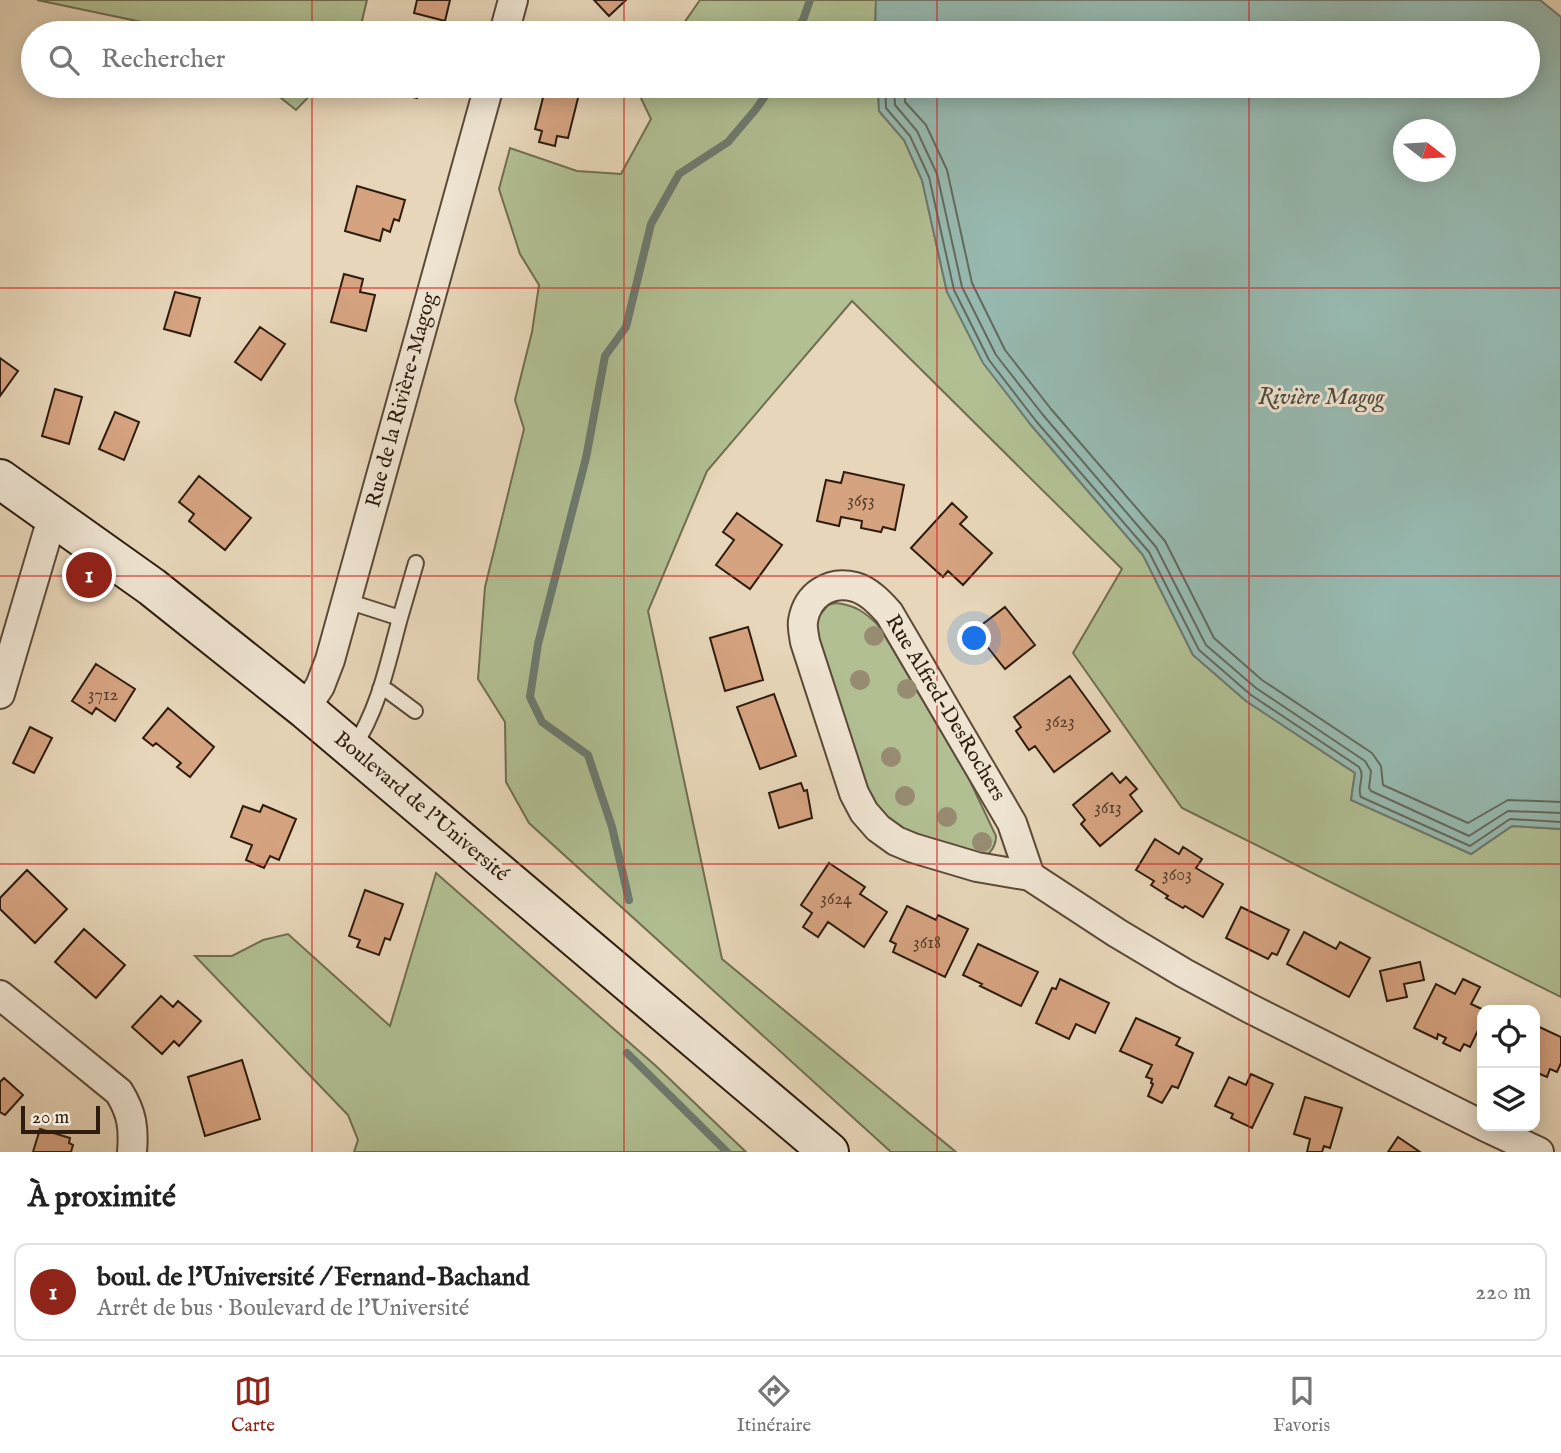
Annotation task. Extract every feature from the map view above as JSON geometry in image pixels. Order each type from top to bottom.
[{"type":"street","points":[[507,21],[513,0]]},
{"type":"street","name":"Rue de la Rivière-Magog","points":[[305,709],[327,671],[486,98]]},
{"type":"street","name":"Boulevard de l'Université","points":[[0,479],[152,587],[305,709],[829,1152]]},
{"type":"street","points":[[0,694],[53,515]]},
{"type":"street","name":"Rue Alfred-DesRochers","points":[[1030,876],[1013,823],[889,614],[876,599],[857,587],[828,586],[807,606],[802,623],[804,642],[854,793],[864,812],[878,828],[896,841],[913,848],[976,867],[1030,876],[1117,933],[1195,979],[1477,1122]]},
{"type":"street","points":[[0,995],[119,1092],[130,1109],[134,1131],[132,1152]]},
{"type":"street","name":"Rue Alfred-DesRochers","points":[[1493,1131],[1520,1148]]},
{"type":"lane","points":[[352,749],[365,729],[380,689],[416,563]]},
{"type":"lane","points":[[347,601],[400,618]]},
{"type":"lane","points":[[380,689],[415,711]]},
{"type":"green space","points":[[37,0],[367,0],[362,21],[137,21]]},
{"type":"green space","points":[[700,0],[876,0],[875,21],[685,21]]},
{"type":"green space","points":[[281,98],[308,98],[296,110]]},
{"type":"green space","points":[[641,98],[878,98],[879,111],[904,140],[922,180],[947,292],[1031,425],[1143,555],[1193,655],[1246,701],[1355,773],[1351,800],[1471,854],[1512,826],[1561,829],[1561,997],[1182,808],[1073,653],[1122,569],[852,301],[707,471],[648,611],[722,959],[956,1152],[891,1152],[529,823],[506,782],[505,722],[478,679],[485,587],[524,429],[515,400],[532,332],[539,285],[520,254],[499,189],[510,148],[577,171],[621,174],[651,119]]},
{"type":"green space","points":[[836,603],[859,610],[879,626],[969,779],[996,836],[993,849],[983,857],[975,860],[886,822],[868,796],[815,630],[819,616],[828,605]]},
{"type":"green space","points":[[436,873],[656,1066],[746,1152],[354,1152],[358,1140],[348,1115],[195,956],[232,956],[263,940],[288,934],[390,1026]]},
{"type":"water","name":"Rivière Magog","points":[[876,0],[1540,0],[1561,17],[1561,829],[1512,826],[1471,854],[1351,800],[1355,773],[1246,701],[1193,655],[1143,555],[1031,425],[983,363],[947,292],[922,180],[904,140],[879,111],[878,98],[1540,98],[1540,21],[875,21]]},
{"type":"building","points":[[417,0],[450,0],[445,21],[414,13]]},
{"type":"building","points":[[594,0],[626,0],[609,16]]},
{"type":"building","points":[[543,98],[578,98],[568,138],[557,136],[555,146],[539,142],[542,131],[535,129]]},
{"type":"building","points":[[357,186],[405,200],[399,221],[394,219],[390,232],[383,229],[380,241],[345,231]]},
{"type":"building","points":[[344,274],[363,279],[360,292],[375,295],[366,331],[331,322]]},
{"type":"building","points":[[175,292],[200,298],[190,336],[164,329]]},
{"type":"building","points":[[260,327],[285,344],[261,380],[235,362]]},
{"type":"building","points":[[0,358],[18,371],[0,396]]},
{"type":"building","points":[[55,389],[82,397],[69,444],[42,436]]},
{"type":"building","points":[[115,412],[139,422],[124,460],[99,449]]},
{"type":"building","points":[[844,472],[904,485],[895,530],[883,527],[881,532],[861,528],[862,521],[841,517],[839,526],[817,521],[826,480],[841,483]]},
{"type":"building","points":[[199,476],[251,518],[225,550],[189,521],[194,514],[179,502]]},
{"type":"building","points":[[952,503],[967,517],[960,524],[992,553],[963,585],[948,571],[943,577],[911,548]]},
{"type":"building","points":[[737,513],[782,545],[750,589],[716,565],[734,540],[723,532]]},
{"type":"building","points":[[1005,607],[1035,645],[1005,669],[982,640],[987,636],[979,627]]},
{"type":"building","points":[[748,627],[763,680],[725,691],[710,638]]},
{"type":"building","points":[[96,664],[135,689],[115,721],[96,708],[92,714],[72,701]]},
{"type":"building","points":[[1070,676],[1110,731],[1054,772],[1035,746],[1029,750],[1016,731],[1021,727],[1014,717]]},
{"type":"building","points":[[774,694],[796,756],[760,769],[737,707]]},
{"type":"building","points":[[168,708],[214,747],[190,777],[177,767],[181,763],[156,743],[153,746],[143,738]]},
{"type":"building","points":[[30,727],[52,738],[34,773],[13,763]]},
{"type":"building","points":[[1112,773],[1120,783],[1126,777],[1137,789],[1130,795],[1142,811],[1100,846],[1081,824],[1085,820],[1073,805]]},
{"type":"building","points":[[801,783],[804,791],[807,790],[812,818],[779,828],[769,793]]},
{"type":"building","points":[[263,805],[296,819],[279,860],[270,856],[264,868],[246,860],[252,845],[231,837],[243,806],[260,812]]},
{"type":"building","points":[[1155,839],[1179,854],[1183,847],[1202,859],[1196,868],[1223,884],[1203,917],[1166,898],[1168,896],[1151,885],[1154,881],[1136,870]]},
{"type":"building","points":[[829,863],[865,887],[860,894],[887,912],[864,947],[828,922],[818,937],[803,927],[812,913],[801,905]]},
{"type":"building","points":[[27,870],[67,909],[35,943],[0,909],[0,898]]},
{"type":"building","points":[[365,890],[403,904],[390,940],[385,938],[379,955],[357,947],[360,940],[349,936]]},
{"type":"building","points":[[907,906],[936,920],[938,915],[968,929],[945,977],[893,952],[896,944],[890,941]]},
{"type":"building","points":[[1241,907],[1289,930],[1277,955],[1272,953],[1268,959],[1226,938]]},
{"type":"building","points":[[84,929],[125,965],[96,998],[55,962]]},
{"type":"building","points":[[1304,932],[1336,949],[1340,942],[1370,958],[1349,997],[1287,964]]},
{"type":"building","points":[[978,944],[1038,972],[1021,1006],[963,975]]},
{"type":"building","points":[[1420,962],[1424,980],[1404,984],[1407,997],[1387,1001],[1380,971]]},
{"type":"building","points":[[1060,979],[1109,1003],[1095,1033],[1076,1024],[1069,1039],[1036,1023],[1052,988],[1056,989]]},
{"type":"building","points":[[1463,979],[1480,987],[1471,1004],[1477,1007],[1477,1032],[1470,1047],[1464,1044],[1460,1051],[1443,1043],[1446,1038],[1438,1034],[1437,1039],[1414,1028],[1436,984],[1455,994]]},
{"type":"building","points":[[161,996],[173,1007],[178,1001],[201,1021],[179,1046],[174,1041],[162,1054],[132,1027]]},
{"type":"building","points":[[1136,1018],[1180,1038],[1176,1045],[1193,1053],[1178,1088],[1172,1086],[1162,1103],[1148,1096],[1153,1084],[1152,1079],[1146,1077],[1152,1065],[1120,1051]]},
{"type":"building","points":[[1540,1027],[1561,1037],[1561,1063],[1557,1072],[1550,1069],[1547,1077],[1540,1074]]},
{"type":"building","points":[[242,1060],[260,1119],[205,1136],[188,1077]]},
{"type":"building","points":[[1251,1074],[1273,1084],[1252,1128],[1231,1118],[1233,1114],[1215,1106],[1229,1077],[1246,1085]]},
{"type":"building","points":[[4,1078],[23,1095],[5,1115],[0,1112],[0,1082]]},
{"type":"building","points":[[1305,1097],[1342,1108],[1330,1148],[1324,1146],[1322,1152],[1307,1152],[1310,1139],[1294,1134]]},
{"type":"building","points":[[40,1129],[70,1138],[69,1143],[73,1145],[71,1152],[33,1152]]},
{"type":"building","points":[[1398,1137],[1420,1152],[1388,1152]]},
{"type":"waterway","points":[[802,21],[810,0]]},
{"type":"waterway","points":[[629,900],[612,827],[588,755],[542,722],[530,697],[538,644],[586,458],[605,356],[626,327],[651,224],[679,174],[728,142],[764,98]]},
{"type":"waterway","points":[[627,1053],[727,1152]]},
{"type":"place","name":"boul. de l'Université / Fernand-Bachand","points":[[89,575]]}]
